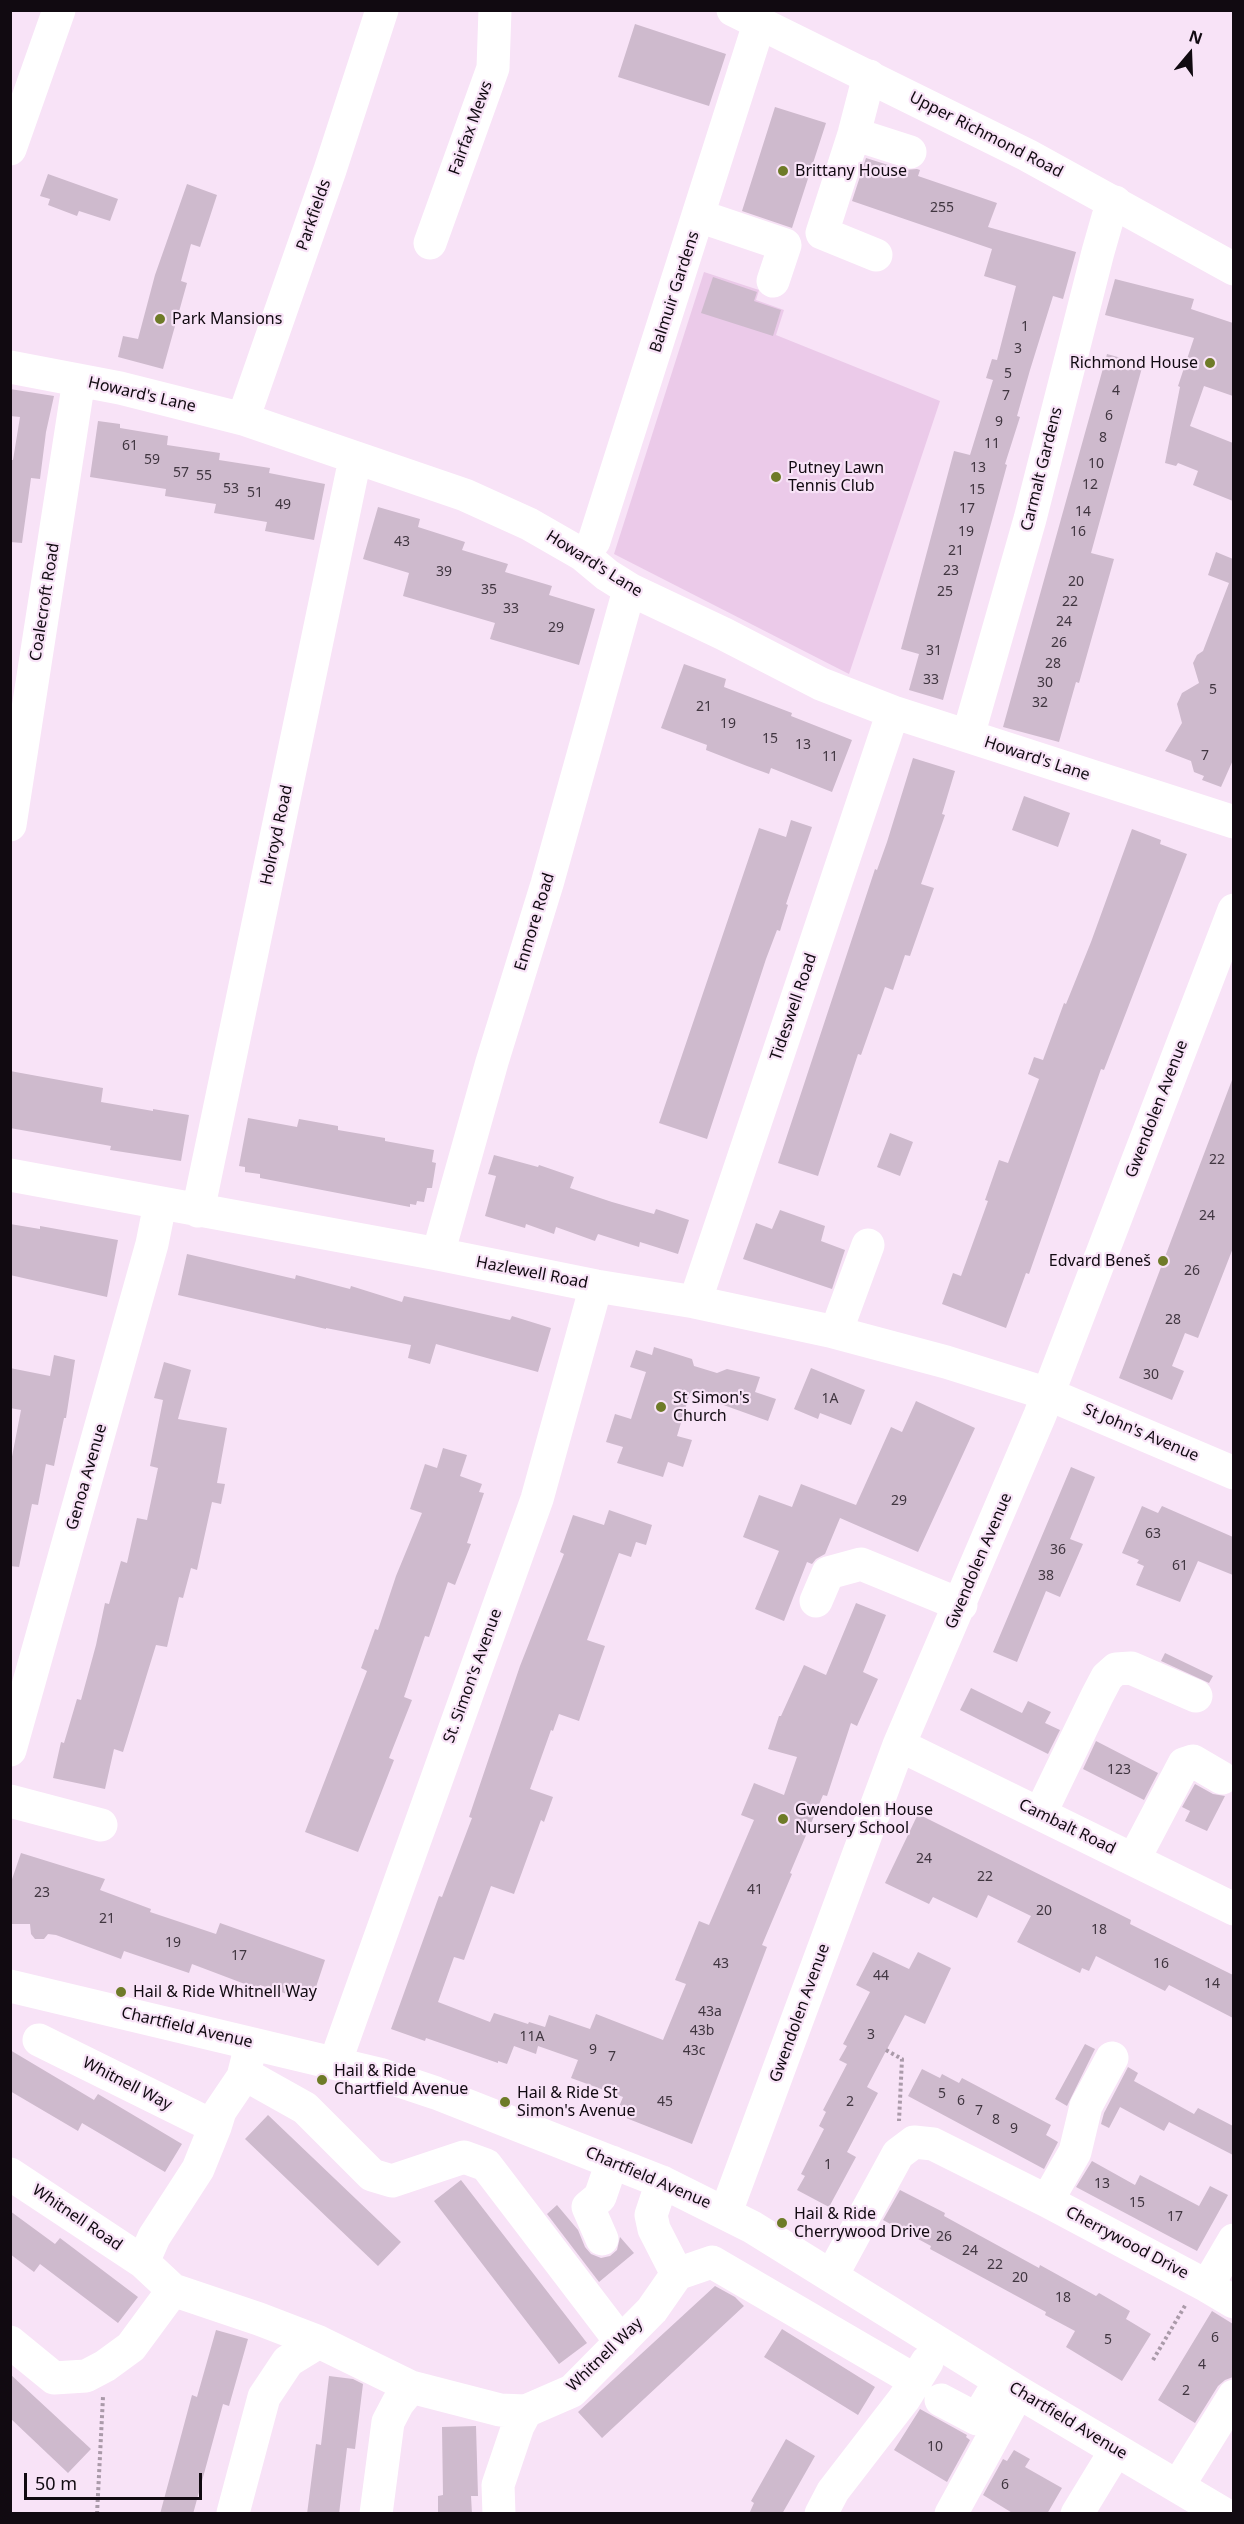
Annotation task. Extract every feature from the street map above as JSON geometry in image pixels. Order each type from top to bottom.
[{"type":"main road","points":[[10,149],[59,10]]},
{"type":"main road","name":"Parkfields","points":[[243,419],[330,170],[382,10]]},
{"type":"main road","name":"Fairfax Mews","points":[[430,243],[493,68],[495,10]]},
{"type":"main road","name":"Upper Richmond Road","points":[[743,15],[1027,154],[1233,269]]},
{"type":"main road","name":"Balmuir Gardens","points":[[583,555],[594,541],[699,216],[743,15]]},
{"type":"main road","points":[[869,76],[854,134],[822,233],[876,255]]},
{"type":"main road","points":[[854,134],[910,152]]},
{"type":"main road","name":"Carmalt Gardens","points":[[968,736],[1030,519],[1107,218],[1115,202]]},
{"type":"main road","points":[[699,216],[785,245],[772,281]]},
{"type":"main road","name":"Howard's Lane","points":[[10,367],[79,380],[243,419],[465,495],[530,524],[583,555],[631,590],[724,634],[821,684],[893,712],[1233,822]]},
{"type":"main road","name":"Coalecroft Road","points":[[10,825],[79,380]]},
{"type":"main road","name":"Holroyd Road","points":[[198,1211],[355,459]]},
{"type":"main road","name":"Enmore Road","points":[[438,1254],[631,590]]},
{"type":"main road","name":"Tideswell Road","points":[[695,1302],[893,712]]},
{"type":"main road","name":"Gwendolen Avenue","points":[[726,2212],[899,1745],[961,1605],[1048,1395],[1226,952],[1233,910]]},
{"type":"main road","name":"Hazlewell Road","points":[[10,1175],[438,1254],[596,1286],[695,1302],[836,1332],[946,1362],[1048,1395]]},
{"type":"main road","name":"Genoa Avenue","points":[[10,1750],[152,1244],[160,1204]]},
{"type":"main road","points":[[836,1332],[868,1245]]},
{"type":"main road","name":"St. Simon's Avenue","points":[[335,2063],[537,1499],[596,1286]]},
{"type":"main road","name":"St John's Avenue","points":[[1048,1395],[1233,1473]]},
{"type":"main road","points":[[816,1600],[828,1573],[861,1564],[961,1605]]},
{"type":"main road","points":[[1040,1814],[1107,1677],[1116,1670],[1131,1668],[1196,1696]]},
{"type":"main road","name":"Cambalt Road","points":[[899,1745],[1233,1909]]},
{"type":"main road","points":[[1144,1864],[1184,1764],[1193,1761],[1222,1778]]},
{"type":"main road","points":[[10,1801],[101,1825]]},
{"type":"main road","points":[[1144,1864],[1178,1819]]},
{"type":"main road","name":"Chartfield Avenue","points":[[10,1986],[335,2063],[436,2093],[662,2182],[726,2212],[832,2275],[1009,2386],[1224,2514]]},
{"type":"main road","name":"Whitnell Way","points":[[39,2040],[215,2127]]},
{"type":"main road","points":[[143,2262],[154,2237],[203,2159],[220,2111],[243,2077],[251,2044]]},
{"type":"main road","name":"Cherrywood Drive","points":[[1047,2201],[1075,2152],[1086,2106],[1112,2058]]},
{"type":"main road","points":[[243,2077],[255,2080],[305,2108],[372,2175],[392,2181],[464,2157],[486,2164],[621,2343]]},
{"type":"main road","name":"Cherrywood Drive","points":[[898,2154],[914,2142],[933,2144],[1047,2201],[1213,2290],[1233,2240]]},
{"type":"main road","points":[[832,2275],[898,2154]]},
{"type":"main road","points":[[602,2239],[588,2207],[600,2197],[612,2162]]},
{"type":"main road","name":"Whitnell Road","points":[[10,2174],[143,2262]]},
{"type":"main road","points":[[662,2182],[651,2215],[654,2229],[677,2274],[712,2262],[977,2419],[1009,2386]]},
{"type":"main road","name":"Whitnell Way","points":[[143,2262],[173,2290],[319,2342],[411,2387],[500,2410],[526,2411],[572,2391],[652,2310],[677,2274]]},
{"type":"main road","points":[[10,2342],[54,2378],[86,2376],[105,2366],[131,2347],[173,2290]]},
{"type":"main road","points":[[233,2513],[264,2397],[288,2361],[319,2342]]},
{"type":"main road","points":[[821,2514],[833,2491],[929,2391],[938,2342]]},
{"type":"main road","points":[[951,2514],[1009,2386]]},
{"type":"main road","points":[[376,2514],[388,2422],[398,2403],[411,2387]]},
{"type":"main road","points":[[1178,2486],[1233,2396]]},
{"type":"main road","points":[[499,2514],[498,2485],[518,2426],[526,2411]]},
{"type":"main road","points":[[1077,2514],[1116,2450]]},
{"type":"path","points":[[886,2050],[902,2059],[898,2154]]},
{"type":"path","points":[[1153,2360],[1213,2290]]},
{"type":"path","points":[[97,2514],[105,2366]]},
{"type":"shaded area","name":"Putney Lawn Tennis Club","points":[[704,272],[759,290],[756,300],[784,310],[776,335],[940,401],[849,674],[614,554]]},
{"type":"building","points":[[635,24],[726,54],[709,106],[618,77]]},
{"type":"building","name":"Brittany House","points":[[775,107],[826,123],[792,228],[742,211]]},
{"type":"building","points":[[866,158],[904,170],[920,170],[918,176],[997,203],[988,227],[1076,252],[1063,299],[1053,296],[1030,370],[1017,416],[1020,417],[1005,464],[1007,465],[943,700],[909,690],[919,654],[901,649],[954,451],[970,455],[993,380],[986,378],[992,359],[997,360],[1016,286],[984,276],[992,249],[852,201]]},
{"type":"building","points":[[48,174],[118,199],[110,221],[79,211],[77,216],[48,205],[50,199],[40,196]]},
{"type":"building","points":[[187,184],[217,195],[200,247],[191,244],[181,281],[187,283],[163,369],[118,357],[123,336],[138,339],[155,275]]},
{"type":"building","points":[[713,277],[757,292],[754,301],[781,310],[773,336],[701,313]]},
{"type":"building","points":[[1115,279],[1194,299],[1191,309],[1233,323],[1233,396],[1204,386],[1190,426],[1233,443],[1233,501],[1193,485],[1198,471],[1178,463],[1176,466],[1165,463],[1180,387],[1178,386],[1194,338],[1105,315]]},
{"type":"building","points":[[1107,354],[1143,364],[1091,553],[1114,559],[1079,683],[1076,682],[1059,742],[1003,727]]},
{"type":"building","points":[[10,389],[54,396],[46,432],[40,479],[31,478],[22,543],[10,542],[10,460],[13,460],[20,417],[10,416]]},
{"type":"building","points":[[98,421],[120,424],[120,428],[168,436],[167,445],[220,453],[219,460],[270,468],[269,473],[325,484],[314,540],[265,531],[267,522],[214,513],[216,504],[165,496],[166,489],[90,477]]},
{"type":"building","points":[[378,507],[420,519],[418,527],[465,542],[462,550],[508,564],[505,572],[552,586],[549,595],[595,609],[579,665],[490,639],[495,623],[403,596],[409,573],[363,559]]},
{"type":"building","points":[[1216,552],[1233,559],[1233,760],[1221,787],[1202,780],[1204,776],[1194,772],[1191,761],[1165,751],[1182,723],[1177,704],[1182,693],[1199,683],[1193,663],[1197,655],[1203,651],[1229,583],[1208,575]]},
{"type":"building","points":[[684,664],[726,679],[724,687],[792,713],[791,716],[852,740],[832,792],[771,768],[769,774],[747,766],[706,750],[707,745],[661,728]]},
{"type":"building","points":[[913,758],[955,771],[942,814],[945,815],[921,884],[934,888],[910,956],[905,955],[893,990],[885,987],[861,1055],[858,1054],[818,1176],[778,1163],[875,869],[877,870],[887,842]]},
{"type":"building","points":[[1024,796],[1070,813],[1058,847],[1012,830]]},
{"type":"building","points":[[791,820],[812,827],[786,904],[788,905],[780,931],[777,930],[766,959],[707,1139],[659,1123],[759,828],[786,837]]},
{"type":"building","points":[[1132,829],[1161,840],[1160,844],[1187,854],[1104,1070],[1101,1069],[1029,1274],[1026,1273],[1006,1328],[942,1304],[953,1273],[961,1276],[988,1201],[985,1200],[999,1160],[1008,1163],[1039,1079],[1028,1074],[1034,1057],[1043,1060],[1064,1003],[1066,1004],[1091,942]]},
{"type":"building","points":[[10,1071],[103,1088],[101,1102],[189,1115],[181,1161],[110,1150],[111,1146],[10,1128]]},
{"type":"building","points":[[1232,1080],[1233,1248],[1198,1338],[1185,1333],[1172,1366],[1184,1371],[1172,1400],[1119,1378]]},
{"type":"building","points":[[248,1118],[297,1127],[299,1119],[338,1126],[338,1130],[385,1138],[385,1141],[434,1150],[432,1162],[436,1163],[432,1188],[427,1188],[424,1202],[417,1201],[416,1205],[410,1204],[410,1207],[260,1178],[260,1174],[245,1172],[245,1167],[239,1166]]},
{"type":"building","points":[[890,1133],[913,1142],[900,1176],[877,1167]]},
{"type":"building","points":[[494,1155],[538,1167],[539,1165],[574,1177],[570,1188],[612,1202],[654,1214],[656,1209],[689,1220],[678,1254],[640,1242],[639,1247],[598,1234],[595,1241],[556,1227],[554,1234],[526,1224],[525,1228],[485,1216],[496,1176],[488,1174]]},
{"type":"building","points":[[780,1210],[825,1226],[821,1241],[845,1250],[832,1289],[743,1259],[756,1223],[772,1229]]},
{"type":"building","points":[[10,1224],[40,1229],[40,1226],[118,1240],[107,1297],[10,1275]]},
{"type":"building","points":[[187,1254],[295,1279],[296,1275],[350,1289],[351,1286],[402,1302],[404,1296],[510,1320],[512,1316],[551,1328],[538,1372],[436,1344],[430,1364],[408,1358],[411,1345],[326,1329],[178,1295]]},
{"type":"building","name":"St Simon's Church","points":[[654,1347],[692,1359],[694,1366],[717,1373],[727,1369],[760,1377],[755,1392],[776,1399],[768,1421],[690,1393],[677,1436],[692,1440],[683,1467],[668,1462],[663,1477],[617,1463],[623,1447],[606,1442],[615,1414],[631,1419],[646,1372],[630,1367],[636,1350],[652,1355]]},
{"type":"building","points":[[54,1355],[75,1360],[66,1418],[64,1418],[54,1466],[46,1464],[38,1505],[32,1504],[19,1567],[10,1566],[10,1467],[21,1410],[10,1408],[10,1368],[50,1376]]},
{"type":"building","points":[[164,1362],[191,1370],[178,1419],[227,1428],[217,1483],[225,1484],[221,1504],[212,1502],[197,1570],[191,1568],[183,1598],[179,1597],[167,1647],[156,1645],[123,1752],[114,1749],[105,1789],[53,1778],[61,1742],[64,1743],[77,1699],[81,1700],[105,1603],[109,1604],[121,1561],[127,1563],[137,1518],[147,1520],[158,1468],[150,1466],[163,1400],[154,1398]]},
{"type":"building","points":[[811,1368],[865,1390],[851,1425],[820,1413],[818,1419],[794,1409]]},
{"type":"building","points":[[916,1401],[975,1428],[918,1552],[840,1518],[825,1554],[812,1564],[807,1562],[784,1621],[755,1609],[779,1551],[743,1537],[759,1495],[792,1507],[801,1484],[856,1505],[891,1427],[902,1432]]},
{"type":"building","points":[[443,1448],[467,1455],[460,1476],[482,1484],[479,1492],[484,1493],[467,1543],[471,1544],[455,1585],[448,1582],[429,1637],[425,1636],[404,1697],[412,1700],[389,1758],[394,1760],[358,1852],[305,1832],[367,1671],[361,1668],[375,1629],[378,1630],[396,1576],[422,1513],[410,1509],[425,1464],[437,1468]]},
{"type":"building","points":[[1071,1467],[1095,1477],[1070,1539],[1083,1544],[1060,1597],[1046,1591],[1017,1662],[993,1652]]},
{"type":"building","points":[[1142,1506],[1158,1513],[1162,1506],[1233,1537],[1233,1575],[1198,1561],[1180,1602],[1136,1585],[1144,1566],[1137,1563],[1139,1560],[1122,1553]]},
{"type":"building","points":[[609,1510],[652,1525],[646,1545],[636,1542],[631,1557],[619,1553],[587,1640],[605,1646],[579,1721],[559,1714],[553,1731],[551,1730],[530,1789],[553,1797],[544,1822],[541,1820],[514,1894],[491,1886],[464,1960],[454,1957],[438,2002],[490,2022],[494,2013],[545,2027],[549,2015],[590,2029],[596,2014],[663,2040],[686,1984],[675,1980],[699,1921],[709,1925],[754,1820],[741,1815],[754,1783],[784,1795],[797,1757],[768,1749],[779,1716],[804,1665],[826,1675],[856,1603],[886,1615],[863,1672],[878,1679],[857,1726],[851,1723],[827,1796],[823,1795],[790,1873],[792,1874],[762,1945],[767,1947],[692,2144],[616,2114],[623,2097],[571,2078],[578,2060],[538,2046],[536,2054],[514,2046],[507,2064],[498,2061],[498,2063],[426,2038],[425,2041],[391,2029],[439,1896],[442,1897],[472,1818],[469,1817],[520,1666],[564,1554],[560,1552],[573,1515],[604,1525]]},
{"type":"building","points":[[1165,1653],[1213,1676],[1209,1683],[1161,1661]]},
{"type":"building","points":[[971,1688],[1022,1713],[1028,1701],[1051,1712],[1045,1723],[1060,1730],[1048,1754],[960,1710]]},
{"type":"building","points":[[1096,1741],[1158,1773],[1144,1800],[1083,1769]]},
{"type":"building","points":[[1195,1784],[1213,1794],[1225,1796],[1207,1831],[1185,1821],[1190,1811],[1182,1807]]},
{"type":"building","points":[[918,1814],[1131,1920],[1130,1924],[1233,1975],[1233,2018],[1169,1985],[1165,1991],[1096,1956],[1089,1971],[1082,1968],[1080,1973],[1017,1942],[1031,1916],[988,1895],[977,1918],[933,1897],[929,1904],[885,1883]]},
{"type":"building","points":[[21,1853],[105,1879],[100,1890],[151,1909],[150,1912],[216,1934],[220,1923],[325,1960],[311,2002],[260,1985],[258,1989],[192,1964],[189,1973],[124,1951],[121,1959],[56,1935],[48,1934],[44,1939],[35,1939],[31,1934],[30,1924],[10,1924],[10,1885]]},
{"type":"building","points":[[873,1952],[909,1969],[918,1952],[951,1968],[925,2024],[905,2015],[867,2087],[878,2093],[847,2152],[856,2157],[829,2207],[797,2190],[805,2176],[801,2174],[824,2129],[819,2126],[826,2112],[823,2110],[847,2064],[839,2060],[847,2046],[843,2044],[870,1992],[856,1985]]},
{"type":"building","points":[[1085,2044],[1095,2049],[1067,2106],[1055,2099]]},
{"type":"building","points":[[10,2050],[94,2100],[98,2094],[182,2144],[165,2172],[82,2123],[78,2131],[10,2091]]},
{"type":"building","points":[[1128,2067],[1138,2073],[1134,2081],[1194,2114],[1198,2108],[1233,2126],[1233,2155],[1169,2122],[1164,2131],[1120,2107],[1109,2128],[1101,2124],[1104,2113]]},
{"type":"building","points":[[922,2069],[940,2078],[942,2074],[959,2083],[962,2078],[1051,2125],[1046,2135],[1058,2142],[1044,2169],[908,2096]]},
{"type":"building","points":[[268,2115],[401,2242],[378,2266],[245,2139]]},
{"type":"building","points":[[1092,2161],[1135,2185],[1140,2175],[1199,2206],[1210,2186],[1228,2195],[1197,2251],[1076,2187]]},
{"type":"building","points":[[461,2180],[587,2343],[559,2364],[434,2201]]},
{"type":"building","points":[[900,2190],[945,2213],[944,2216],[1039,2268],[1040,2265],[1096,2296],[1099,2293],[1130,2311],[1126,2319],[1151,2334],[1122,2381],[1066,2347],[1075,2331],[1045,2315],[1046,2312],[930,2249],[931,2246],[883,2220]]},
{"type":"building","points":[[557,2205],[578,2230],[585,2247],[591,2254],[601,2258],[610,2256],[617,2250],[620,2237],[634,2253],[599,2282],[547,2214]]},
{"type":"building","points":[[10,2211],[55,2244],[60,2238],[138,2297],[118,2323],[40,2264],[34,2272],[10,2254]]},
{"type":"building","points":[[715,2286],[735,2297],[744,2306],[602,2438],[578,2412]]},
{"type":"building","points":[[1212,2311],[1233,2324],[1233,2377],[1218,2386],[1195,2423],[1158,2400]]},
{"type":"building","points":[[782,2329],[875,2387],[858,2415],[764,2357]]},
{"type":"building","points":[[216,2330],[248,2339],[229,2406],[223,2404],[193,2514],[160,2514],[192,2395],[197,2397]]},
{"type":"building","points":[[10,2374],[91,2449],[68,2473],[10,2418]]},
{"type":"building","points":[[329,2376],[353,2379],[363,2384],[355,2449],[347,2448],[339,2514],[307,2514],[316,2444],[321,2445]]},
{"type":"building","points":[[920,2409],[967,2435],[966,2437],[970,2440],[947,2482],[894,2450]]},
{"type":"building","points":[[476,2426],[478,2496],[471,2496],[472,2514],[438,2514],[438,2496],[443,2495],[442,2427]]},
{"type":"building","points":[[786,2439],[815,2456],[782,2514],[749,2514],[754,2503],[751,2501]]},
{"type":"building","points":[[1014,2450],[1030,2459],[1025,2467],[1062,2488],[1047,2514],[1014,2514],[983,2495],[1003,2459],[1007,2461]]},
{"type":"place","name":"Brittany House","points":[[783,171]]},
{"type":"place","name":"Park Mansions","points":[[160,319]]},
{"type":"place","name":"Richmond House","points":[[1210,363]]},
{"type":"place","name":"Putney Lawn Tennis Club","points":[[776,477]]},
{"type":"place","name":"Edvard Beneš","points":[[1163,1261]]},
{"type":"place","name":"St Simon's Church","points":[[661,1407]]},
{"type":"place","name":"Gwendolen House Nursery School","points":[[783,1819]]},
{"type":"place","name":"Hail & Ride Whitnell Way","points":[[121,1992]]},
{"type":"place","name":"Hail & Ride Chartfield Avenue","points":[[322,2080]]},
{"type":"place","name":"Hail & Ride St Simon's Avenue","points":[[505,2102]]},
{"type":"place","name":"Hail & Ride Cherrywood Drive","points":[[782,2223]]}]
